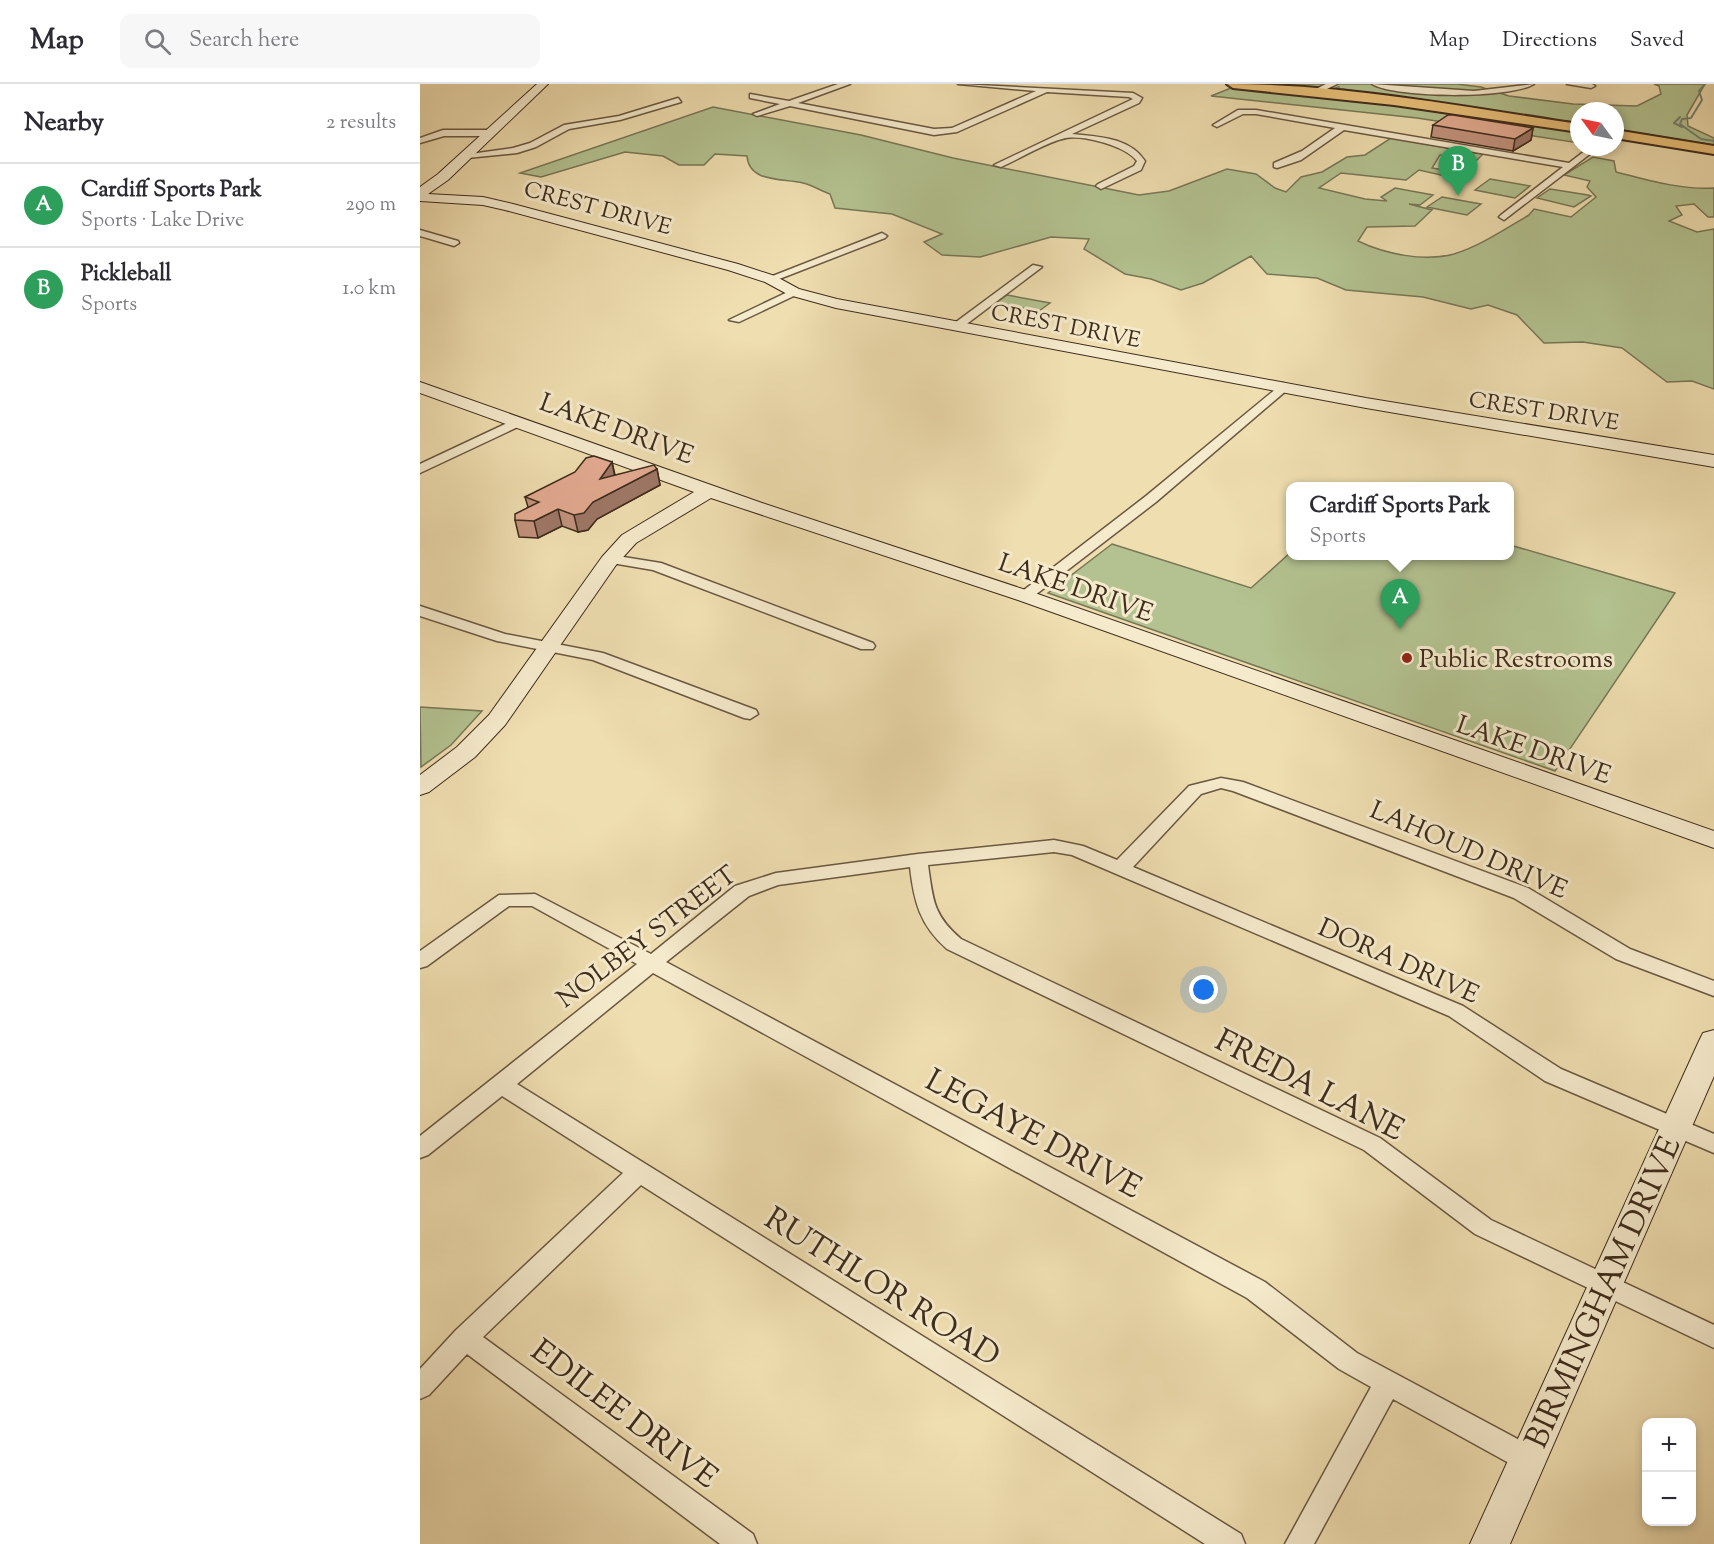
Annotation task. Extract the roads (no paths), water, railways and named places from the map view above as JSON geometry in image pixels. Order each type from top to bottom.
[{"type":"main road","points":[[420,195],[443,177],[543,84]]},
{"type":"main road","points":[[1233,84],[1314,92],[1570,127]]},
{"type":"main road","points":[[1624,135],[1714,150]]},
{"type":"main road","name":"CREST DRIVE","points":[[420,195],[474,200],[508,207],[733,267],[770,279],[794,292],[956,327],[1283,387],[1714,460]]},
{"type":"main road","name":"LAKE DRIVE","points":[[420,387],[711,490],[1025,596],[1714,840]]},
{"type":"main road","points":[[420,787],[466,752],[497,720],[611,559],[629,539],[711,490]]},
{"type":"main road","name":"BIRMINGHAM DRIVE","points":[[1490,1544],[1714,1041]]},
{"type":"street","points":[[757,114],[846,84]]},
{"type":"street","points":[[962,84],[1130,95],[1138,98],[1136,101],[998,165]]},
{"type":"street","points":[[1314,92],[1333,84]]},
{"type":"street","points":[[1376,84],[1457,92],[1504,91],[1530,84]]},
{"type":"street","points":[[1571,84],[1591,86]]},
{"type":"street","points":[[753,96],[928,132],[954,130],[1047,89]]},
{"type":"street","points":[[467,155],[514,151],[533,145],[567,127],[620,118],[678,100]]},
{"type":"street","points":[[863,118],[885,110]]},
{"type":"street","points":[[1217,125],[1239,113],[1249,111],[1571,166]]},
{"type":"street","points":[[1277,165],[1315,149],[1329,134],[1342,127]]},
{"type":"street","points":[[420,141],[443,133],[490,133]]},
{"type":"street","points":[[1063,135],[1125,147],[1139,155],[1142,162],[1138,168],[1101,186]]},
{"type":"street","points":[[1504,217],[1584,156]]},
{"type":"street","points":[[420,233],[454,243]]},
{"type":"street","points":[[770,279],[882,236]]},
{"type":"street","points":[[956,327],[1037,267]]},
{"type":"street","points":[[735,321],[794,292]]},
{"type":"street","points":[[1025,596],[1205,455],[1283,387]]},
{"type":"street","points":[[420,469],[518,422]]},
{"type":"street","points":[[611,559],[656,566],[867,646]]},
{"type":"street","points":[[420,611],[502,638],[597,656],[750,714]]},
{"type":"street","name":"LAHOUD DRIVE","points":[[1120,869],[1195,790],[1221,783],[1237,786],[1521,893],[1623,954],[1714,989]]},
{"type":"street","name":"NOLBEY STREET","points":[[420,1149],[742,891],[776,879],[918,860],[1054,846],[1076,850],[1120,869]]},
{"type":"street","name":"FREDA LANE","points":[[918,860],[925,914],[936,930],[954,944],[1372,1144],[1483,1227],[1714,1337]]},
{"type":"street","name":"DORA DRIVE","points":[[1120,869],[1456,1011],[1553,1075],[1714,1144]]},
{"type":"street","name":"LEGAYE DRIVE","points":[[420,961],[506,900],[535,900],[649,964],[1256,1290],[1348,1361],[1528,1459]]},
{"type":"street","name":"RUTHLOR ROAD","points":[[500,1084],[1231,1544]]},
{"type":"street","points":[[420,1387],[465,1338],[640,1170]]},
{"type":"street","name":"EDILEE DRIVE","points":[[465,1338],[743,1544]]},
{"type":"street","points":[[1299,1544],[1387,1384]]},
{"type":"waterway","points":[[1705,84],[1699,91],[1702,100],[1691,118],[1682,119],[1680,124],[1701,139],[1714,141]]},
{"type":"waterway","points":[[1339,87],[1336,88],[1359,92]]},
{"type":"waterway","points":[[1680,117],[1674,123],[1682,127]]},
{"type":"place","name":"Pickleball","points":[[1458,196]]},
{"type":"place","name":"Cardiff Sports Park","points":[[1400,629]]},
{"type":"place","name":"Public Restrooms","points":[[1407,658]]}]
